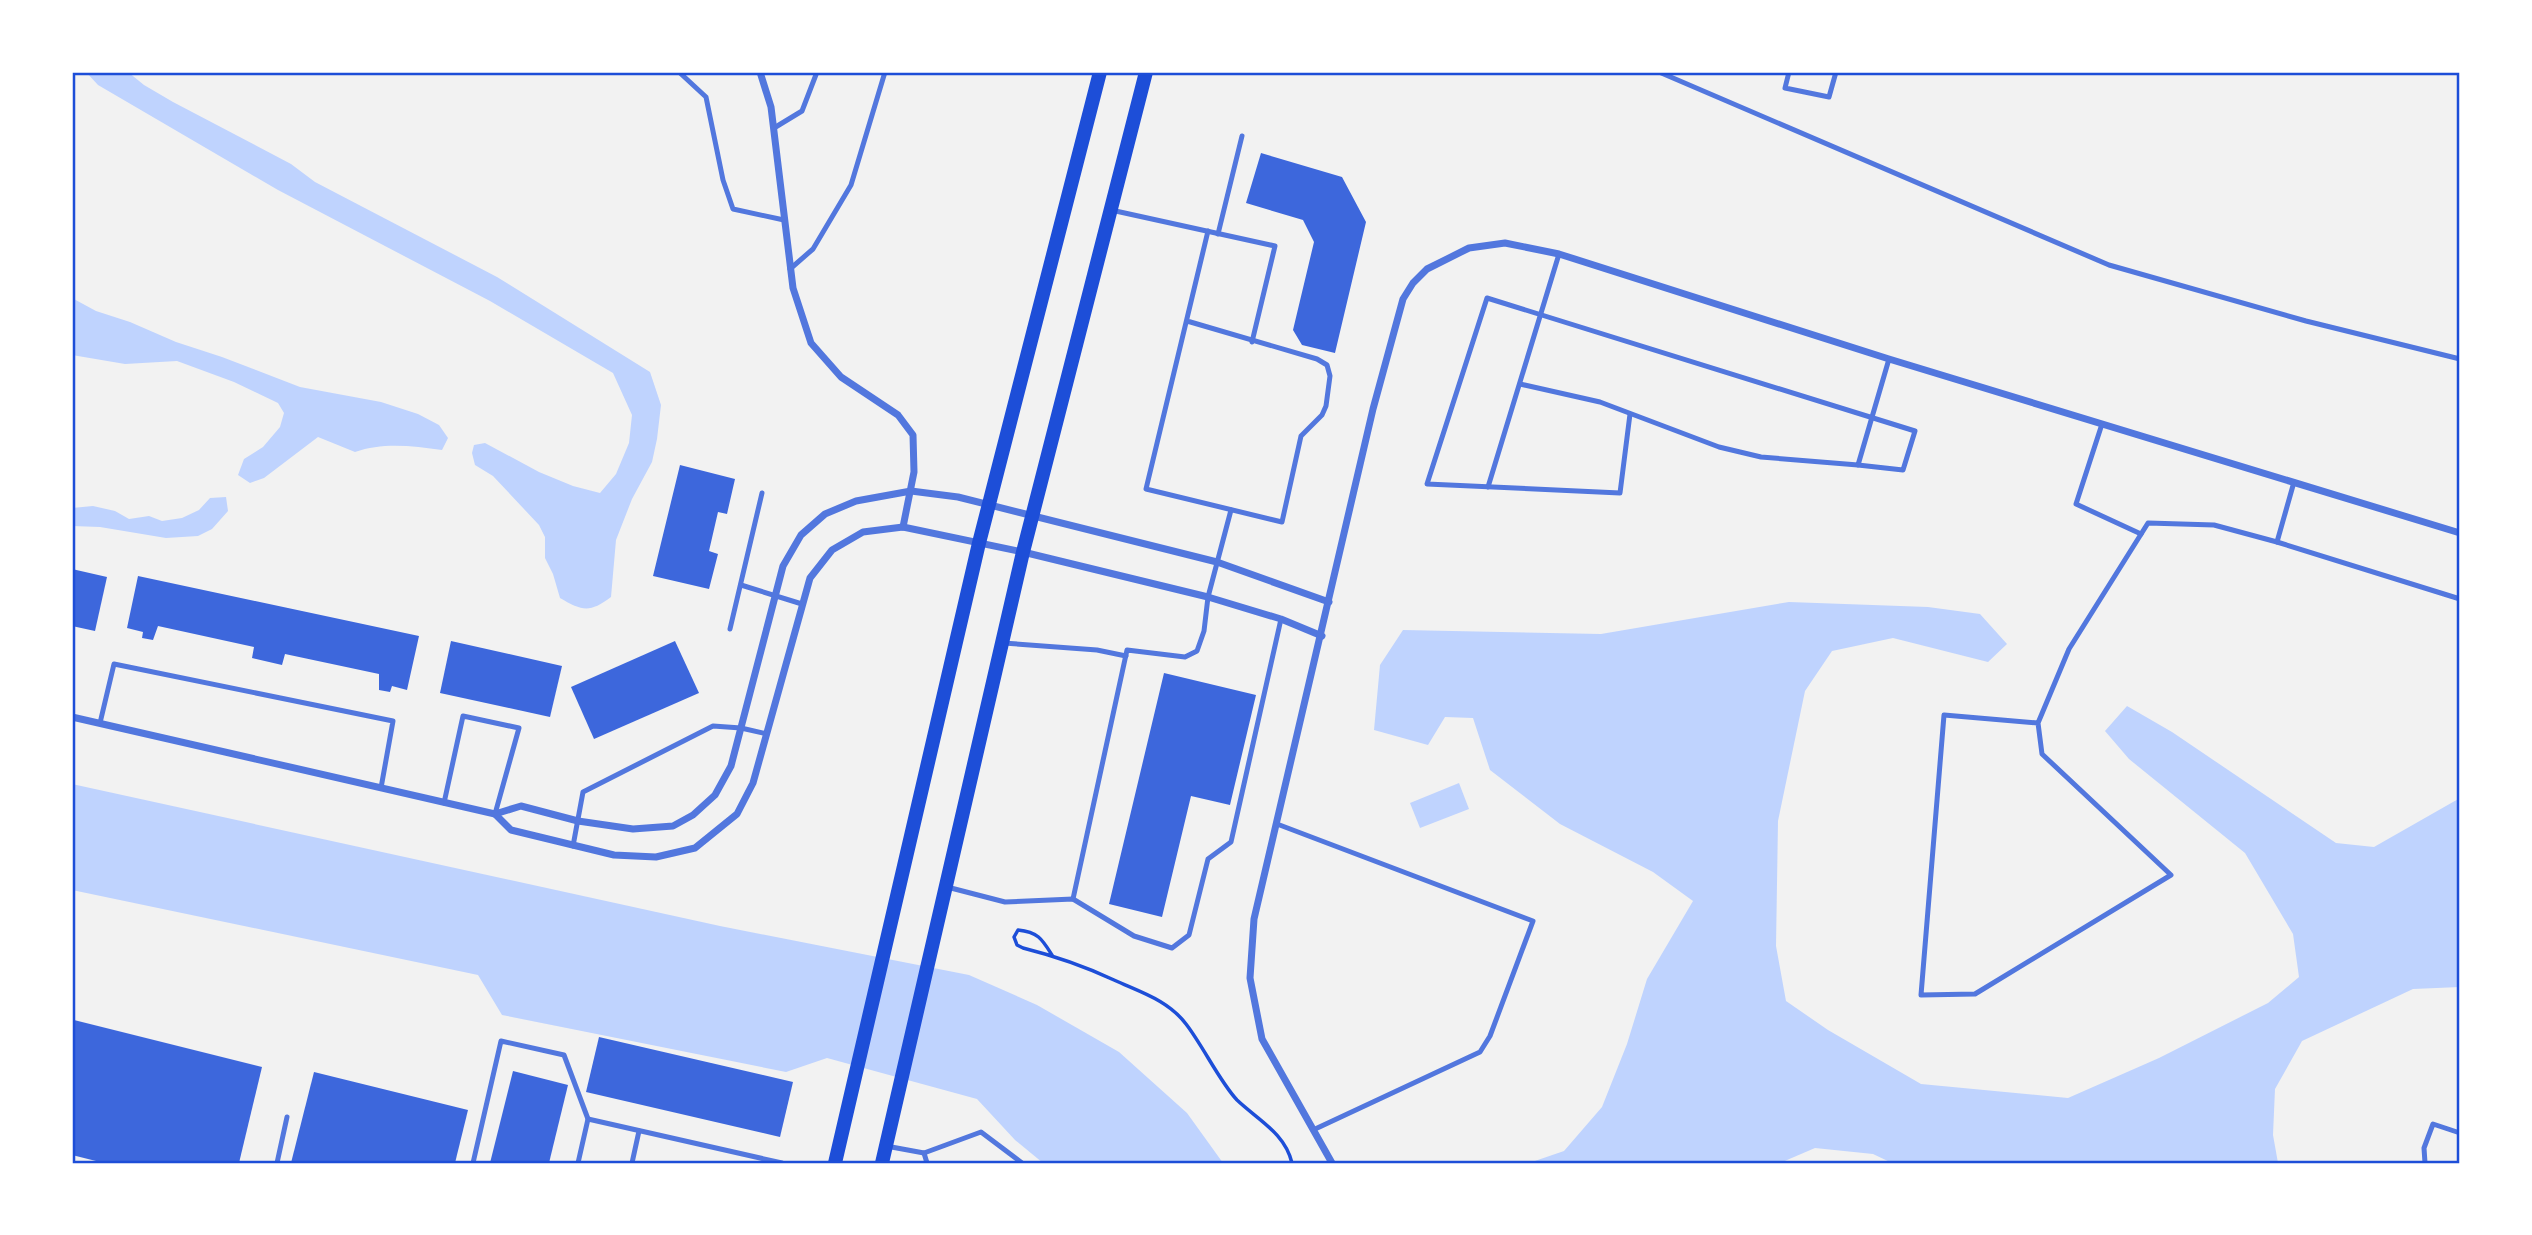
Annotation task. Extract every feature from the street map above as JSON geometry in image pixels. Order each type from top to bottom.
[{"type":"main road","points":[[835,1163],[979,543],[1100,72]]},
{"type":"main road","points":[[882,1163],[1032,514],[1146,72]]},
{"type":"street","points":[[760,72],[771,107],[793,288],[811,343],[841,377],[898,415],[914,435],[911,491],[903,527]]},
{"type":"street","points":[[1332,1163],[1262,1039],[1250,978],[1254,919],[1373,409],[1403,299],[1413,283],[1427,269],[1468,248],[1505,243],[1559,254],[1889,359],[2460,533]]},
{"type":"street","points":[[72,717],[495,814],[521,807],[578,821],[633,829],[673,826],[693,815],[715,795],[731,766],[783,566],[801,535],[825,514],[856,501],[911,491],[958,497],[1217,562],[1329,603]]},
{"type":"street","points":[[495,814],[511,830],[614,855],[656,857],[695,848],[737,814],[753,783],[810,579],[832,550],[863,532],[903,527],[1023,552],[1208,597],[1281,619],[1322,636]]},
{"type":"lane","points":[[680,72],[706,97],[723,180],[733,209],[784,220]]},
{"type":"lane","points":[[774,128],[802,111],[817,72]]},
{"type":"lane","points":[[790,269],[813,249],[851,185],[885,72]]},
{"type":"lane","points":[[1659,72],[2109,265],[2306,320],[2460,359]]},
{"type":"lane","points":[[1788,72],[1785,88],[1829,97],[1836,72]]},
{"type":"lane","points":[[1218,234],[1242,136]]},
{"type":"lane","points":[[1111,210],[1275,246],[1252,342]]},
{"type":"lane","points":[[1187,321],[1317,359],[1327,365],[1330,376],[1326,406],[1301,436],[1282,522],[1146,489],[1208,231]]},
{"type":"lane","points":[[1488,487],[1559,254]]},
{"type":"lane","points":[[1520,384],[1600,402],[1719,447],[1761,457],[1903,470],[1915,431],[1487,298],[1427,484],[1620,493],[1630,414]]},
{"type":"lane","points":[[1858,465],[1889,359]]},
{"type":"lane","points":[[2102,424],[2076,504],[2141,534]]},
{"type":"lane","points":[[2277,542],[2294,482]]},
{"type":"lane","points":[[730,629],[762,493]]},
{"type":"lane","points":[[1073,899],[1127,650],[1185,657],[1197,651],[1204,631],[1208,597],[1231,510]]},
{"type":"lane","points":[[2038,723],[1944,715],[1921,995],[1975,994],[2171,875],[2042,754],[2038,723],[2069,649],[2148,523],[2214,525],[2460,599]]},
{"type":"lane","points":[[741,585],[802,604]]},
{"type":"lane","points":[[946,886],[1005,902],[1073,899],[1134,936],[1172,948],[1189,935],[1208,859],[1231,842],[1281,619]]},
{"type":"lane","points":[[1003,643],[1097,650],[1126,656]]},
{"type":"lane","points":[[100,723],[114,664],[393,722],[381,788]]},
{"type":"lane","points":[[444,803],[463,716],[519,728],[495,814]]},
{"type":"lane","points":[[573,846],[583,792],[713,726],[741,728],[767,734]]},
{"type":"lane","points":[[1277,824],[1532,921],[1490,1036],[1480,1052],[1313,1130]]},
{"type":"lane","points":[[473,1163],[501,1041],[564,1055],[589,1119],[578,1163]]},
{"type":"lane","points":[[277,1163],[287,1117]]},
{"type":"lane","points":[[589,1119],[752,1160],[782,1163]]},
{"type":"lane","points":[[2425,1163],[2424,1148],[2433,1125],[2460,1133]]},
{"type":"lane","points":[[632,1163],[639,1131]]},
{"type":"lane","points":[[886,1146],[924,1153],[981,1132],[1022,1163]]},
{"type":"lane","points":[[924,1153],[927,1163]]},
{"type":"path","points":[[1052,955],[1045,943],[1031,932],[1018,930],[1014,937],[1017,945],[1095,970],[1152,995],[1169,1007],[1185,1022],[1236,1099],[1279,1136],[1292,1163]]},
{"type":"water","points":[[86,72],[128,72],[173,102],[291,164],[315,182],[497,277],[650,372],[661,405],[657,439],[652,462],[632,499],[616,540],[611,597],[591,608],[580,608],[560,598],[545,558],[545,537],[539,525],[493,476],[475,465],[472,453],[474,445],[485,443],[539,472],[573,486],[600,493],[616,474],[629,443],[632,415],[613,373],[490,301],[278,190],[98,85]]},
{"type":"water","points":[[72,298],[96,311],[300,387],[381,402],[418,414],[439,425],[448,438],[442,450],[387,446],[355,452],[318,437],[264,478],[250,483],[238,475],[244,459],[263,447],[280,427],[284,413],[278,403],[234,382],[177,361],[125,364],[72,355]]},
{"type":"water","points":[[226,497],[228,511],[212,529],[198,536],[166,538],[100,527],[72,526],[72,508],[93,506],[115,511],[129,519],[149,516],[162,521],[182,518],[199,510],[210,498]]},
{"type":"water","points":[[1789,602],[1928,607],[1980,614],[2007,644],[1988,662],[1893,638],[1832,651],[1805,691],[1778,821],[1776,946],[1786,1001],[1828,1030],[1921,1084],[2068,1098],[2159,1058],[2268,1003],[2299,977],[2293,934],[2245,853],[2129,759],[2105,731],[2127,706],[2172,732],[2336,843],[2374,847],[2460,798],[2460,987],[2413,989],[2302,1041],[2275,1089],[2273,1135],[2278,1163],[1892,1163],[1873,1154],[1815,1148],[1780,1163],[1529,1163],[1564,1151],[1602,1107],[1627,1044],[1647,979],[1693,901],[1653,872],[1560,824],[1490,770],[1473,718],[1445,717],[1428,745],[1374,730],[1380,665],[1403,630],[1601,634]]},
{"type":"water","points":[[1459,783],[1469,809],[1420,828],[1410,803]]},
{"type":"water","points":[[72,784],[720,926],[969,975],[1037,1005],[1119,1052],[1187,1113],[1223,1163],[1043,1163],[1015,1140],[977,1099],[827,1058],[786,1072],[502,1015],[478,975],[72,890]]},
{"type":"building","points":[[1261,153],[1342,177],[1366,222],[1335,353],[1302,345],[1293,330],[1314,242],[1303,220],[1246,203]]},
{"type":"building","points":[[680,465],[735,479],[727,514],[718,512],[709,551],[718,554],[709,589],[653,576]]},
{"type":"building","points":[[72,569],[107,577],[95,631],[72,626]]},
{"type":"building","points":[[138,576],[419,636],[407,690],[392,686],[390,692],[379,690],[379,674],[285,654],[282,665],[252,658],[254,647],[158,626],[153,640],[142,638],[143,632],[127,628]]},
{"type":"building","points":[[451,641],[562,666],[550,717],[440,693]]},
{"type":"building","points":[[675,641],[699,693],[594,739],[571,687]]},
{"type":"building","points":[[1164,673],[1256,695],[1230,805],[1191,796],[1162,917],[1109,904]]},
{"type":"building","points":[[74,1020],[262,1067],[239,1163],[104,1163],[72,1155]]},
{"type":"building","points":[[599,1037],[793,1082],[780,1137],[586,1092]]},
{"type":"building","points":[[513,1071],[568,1085],[549,1163],[490,1163]]},
{"type":"building","points":[[314,1072],[468,1110],[455,1163],[291,1163]]}]
